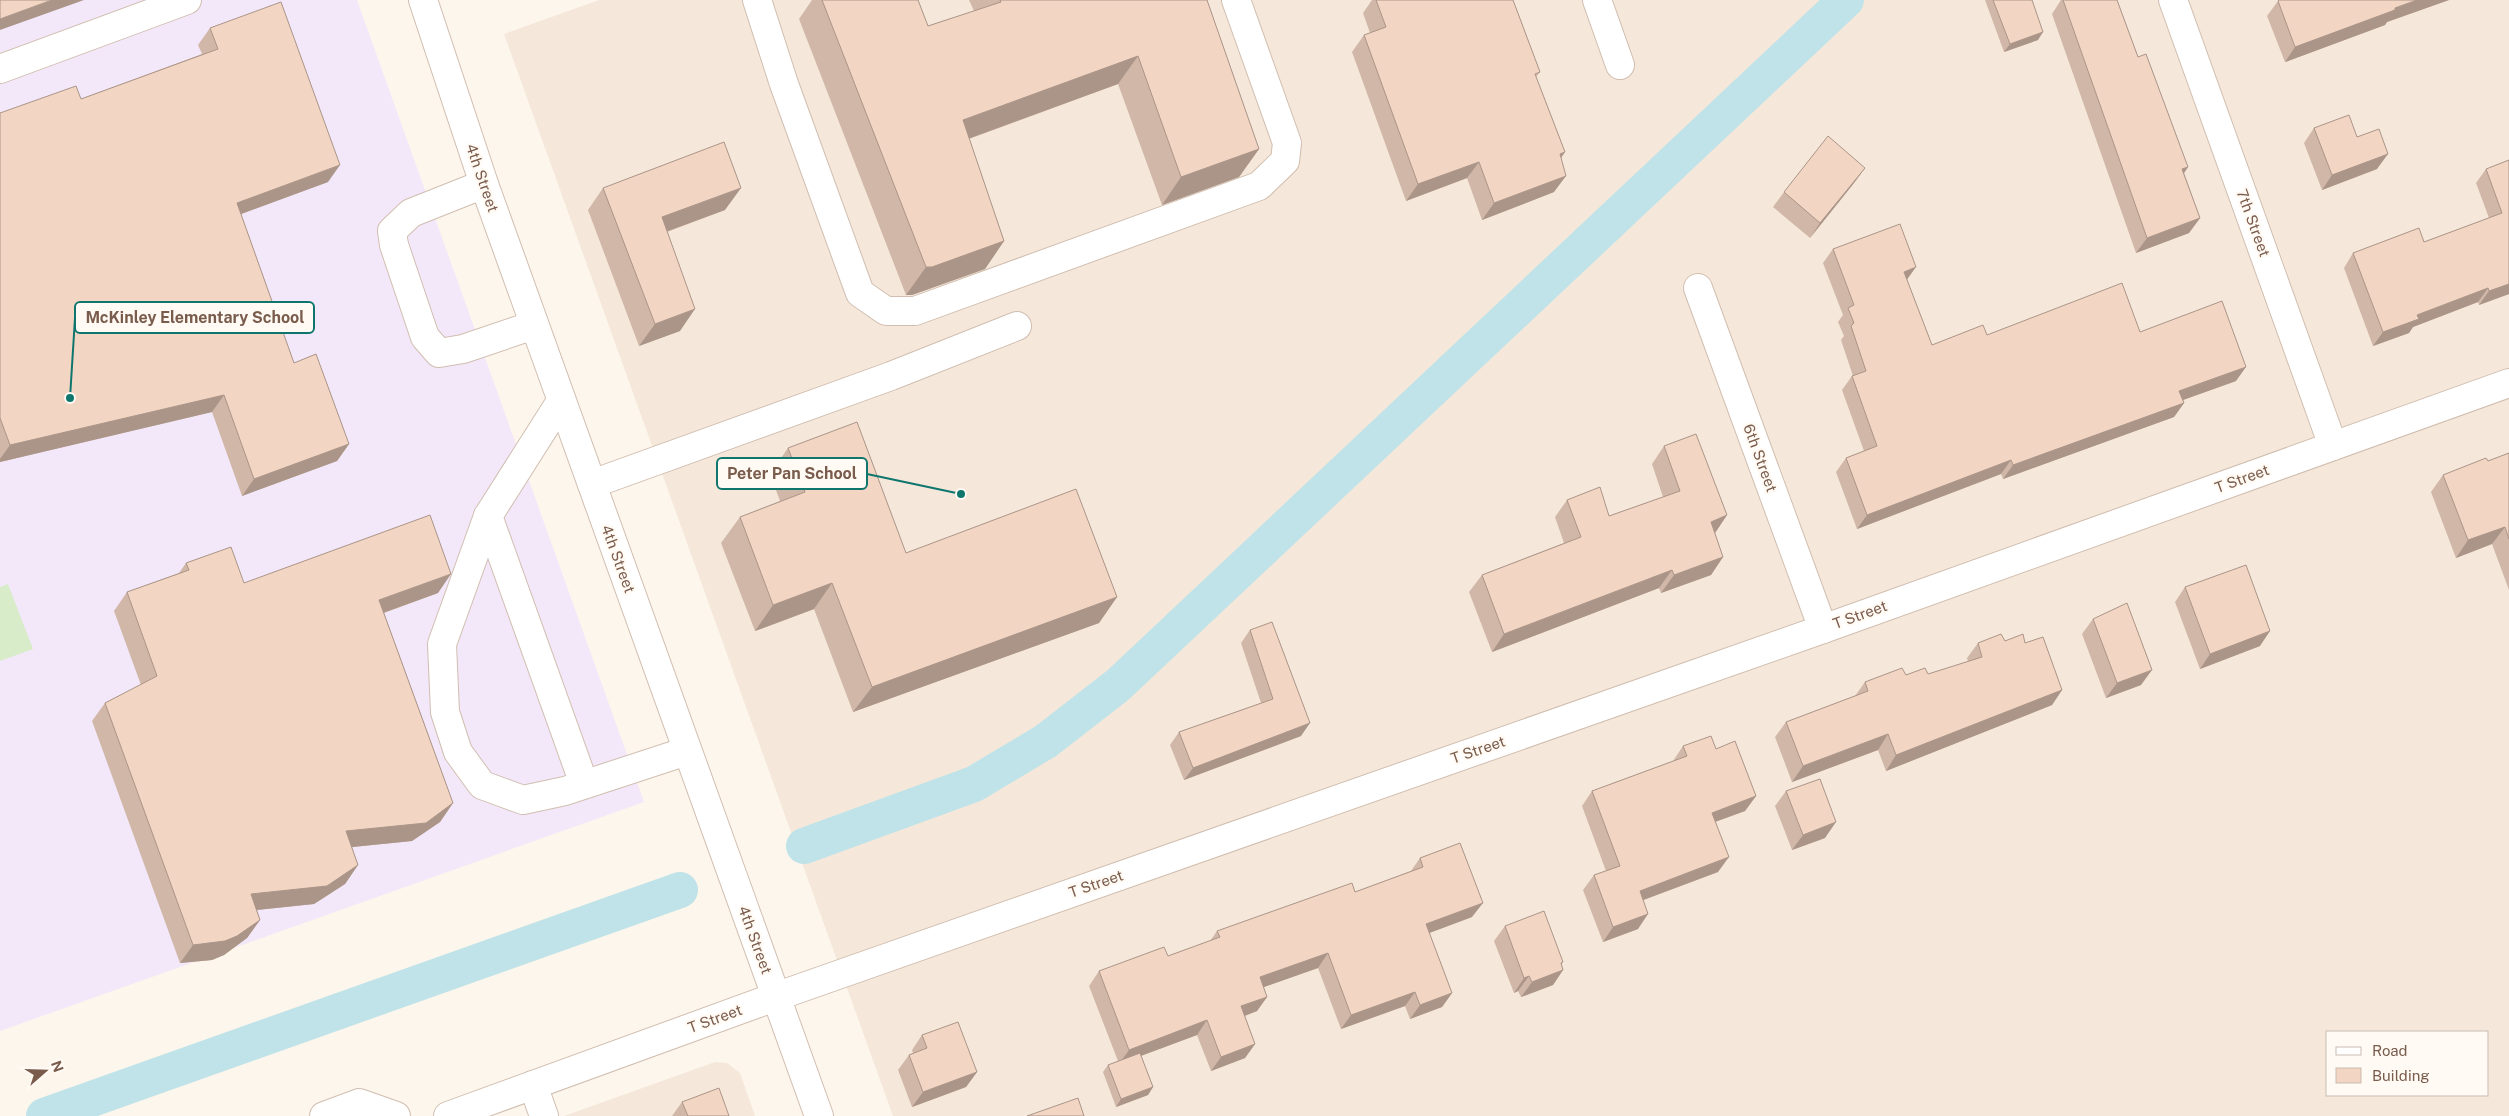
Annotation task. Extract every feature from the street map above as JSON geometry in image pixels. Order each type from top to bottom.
[{"type":"street","points":[[0,69],[187,0]]},
{"type":"street","name":"4th Street","points":[[423,0],[484,184],[534,325],[819,1116]]},
{"type":"street","points":[[757,0],[784,84],[860,293],[886,311],[915,310],[1259,186],[1286,161],[1287,143],[1236,0]]},
{"type":"street","points":[[1597,0],[1620,65]]},
{"type":"street","name":"7th Street","points":[[2173,0],[2333,446]]},
{"type":"street","points":[[484,184],[411,212],[392,231],[394,245],[425,336],[439,353],[463,349],[534,325]]},
{"type":"street","name":"6th Street","points":[[1698,288],[1823,629]]},
{"type":"street","points":[[592,484],[891,376],[1017,326]]},
{"type":"street","name":"T Street","points":[[448,1116],[775,997],[1823,629],[2509,383]]},
{"type":"street","points":[[561,400],[488,516],[442,644],[445,712],[458,752],[482,785],[523,800],[584,784],[687,751]]},
{"type":"street","points":[[488,516],[584,784]]},
{"type":"street","points":[[533,1085],[544,1116]]},
{"type":"street","points":[[324,1116],[359,1103],[396,1116]]},
{"type":"shaded area","points":[[0,0],[357,0],[644,802],[0,1031]]},
{"type":"shaded area","points":[[599,0],[2509,0],[2509,1116],[893,1116],[504,34]]},
{"type":"shaded area","points":[[715,1062],[727,1063],[740,1073],[755,1116],[564,1116]]},
{"type":"green space","points":[[8,584],[33,649],[0,661],[0,587]]},
{"type":"building","points":[[0,0],[52,0],[0,19]]},
{"type":"building","points":[[822,0],[918,0],[928,26],[1001,2],[1000,0],[1207,0],[1259,149],[1181,177],[1138,56],[963,120],[1004,241],[932,267],[926,267]]},
{"type":"building","points":[[1376,0],[1513,0],[1540,72],[1535,74],[1565,152],[1560,154],[1566,176],[1494,203],[1479,162],[1418,184],[1364,35],[1386,27]]},
{"type":"building","points":[[1993,0],[2032,0],[2043,32],[2010,44]]},
{"type":"building","points":[[2063,0],[2117,0],[2138,57],[2146,54],[2188,167],[2182,169],[2200,218],[2147,238]]},
{"type":"building","points":[[2279,0],[2417,0],[2295,47]]},
{"type":"building","points":[[281,2],[340,165],[237,203],[294,363],[316,354],[349,444],[254,479],[224,395],[10,445],[0,418],[0,113],[76,86],[81,99],[218,49],[210,28]]},
{"type":"building","points":[[2349,115],[2357,137],[2379,129],[2388,154],[2332,175],[2314,128]]},
{"type":"building","points":[[1828,136],[1865,168],[1820,223],[1784,192]]},
{"type":"building","points":[[724,142],[741,188],[662,217],[695,309],[655,324],[603,188]]},
{"type":"building","points":[[2509,160],[2509,284],[2489,291],[2488,288],[2417,315],[2419,319],[2383,332],[2353,253],[2419,228],[2424,242],[2502,213],[2486,169]]},
{"type":"building","points":[[1900,224],[1916,267],[1904,272],[1932,345],[1983,325],[1987,335],[2122,283],[2140,332],[2222,301],[2246,367],[2179,391],[2184,403],[2013,465],[2011,460],[1867,515],[1846,458],[1877,446],[1852,376],[1866,371],[1851,326],[1854,323],[1848,308],[1854,305],[1833,249]]},
{"type":"building","points":[[857,422],[906,553],[1076,489],[1117,597],[872,687],[832,583],[773,605],[740,517],[805,492],[788,448]]},
{"type":"building","points":[[1696,434],[1727,515],[1711,522],[1723,557],[1674,575],[1672,570],[1504,634],[1482,575],[1581,537],[1567,500],[1600,487],[1609,516],[1680,491],[1664,446]]},
{"type":"building","points":[[2509,453],[2509,539],[2505,527],[2468,540],[2443,475],[2486,458],[2488,461]]},
{"type":"building","points":[[430,515],[451,574],[379,600],[453,803],[426,823],[346,831],[358,865],[327,886],[251,894],[260,920],[237,936],[225,941],[193,945],[105,703],[157,676],[127,592],[189,570],[186,563],[231,547],[244,583]]},
{"type":"building","points":[[2246,565],[2270,631],[2210,654],[2185,587]]},
{"type":"building","points":[[2127,603],[2152,670],[2117,683],[2093,619]]},
{"type":"building","points":[[1272,622],[1310,723],[1193,768],[1179,732],[1273,699],[1250,630]]},
{"type":"building","points":[[2001,634],[2005,641],[2023,634],[2025,643],[2043,637],[2062,690],[1896,755],[1888,734],[1803,766],[1786,722],[1868,691],[1865,682],[1902,668],[1906,675],[1925,668],[1928,674],[1982,657],[1978,643]]},
{"type":"building","points":[[1711,736],[1716,749],[1735,741],[1756,796],[1712,813],[1729,857],[1640,891],[1648,914],[1613,927],[1594,875],[1620,866],[1592,791],[1687,756],[1683,746]]},
{"type":"building","points":[[1820,779],[1836,822],[1803,835],[1786,791]]},
{"type":"building","points":[[1460,843],[1483,903],[1426,924],[1452,993],[1420,1005],[1415,992],[1351,1015],[1328,953],[1260,977],[1267,997],[1241,1006],[1255,1044],[1221,1057],[1207,1020],[1129,1050],[1099,971],[1164,947],[1168,956],[1220,937],[1217,931],[1352,883],[1355,892],[1423,867],[1420,858]]},
{"type":"building","points":[[1544,911],[1563,962],[1561,963],[1563,970],[1532,982],[1529,976],[1524,978],[1505,926]]},
{"type":"building","points":[[958,1022],[977,1072],[923,1092],[909,1055],[927,1048],[922,1035]]},
{"type":"building","points":[[1140,1053],[1153,1087],[1121,1099],[1108,1065]]},
{"type":"building","points":[[719,1088],[729,1116],[688,1116],[682,1102]]},
{"type":"building","points":[[1078,1098],[1084,1116],[1027,1116]]},
{"type":"waterway","points":[[804,846],[974,784],[1046,741],[1118,685],[1846,0]]},
{"type":"waterway","points":[[44,1116],[680,890]]},
{"type":"place","name":"McKinley Elementary School","points":[[70,398]]},
{"type":"place","name":"Peter Pan School","points":[[961,494]]}]
